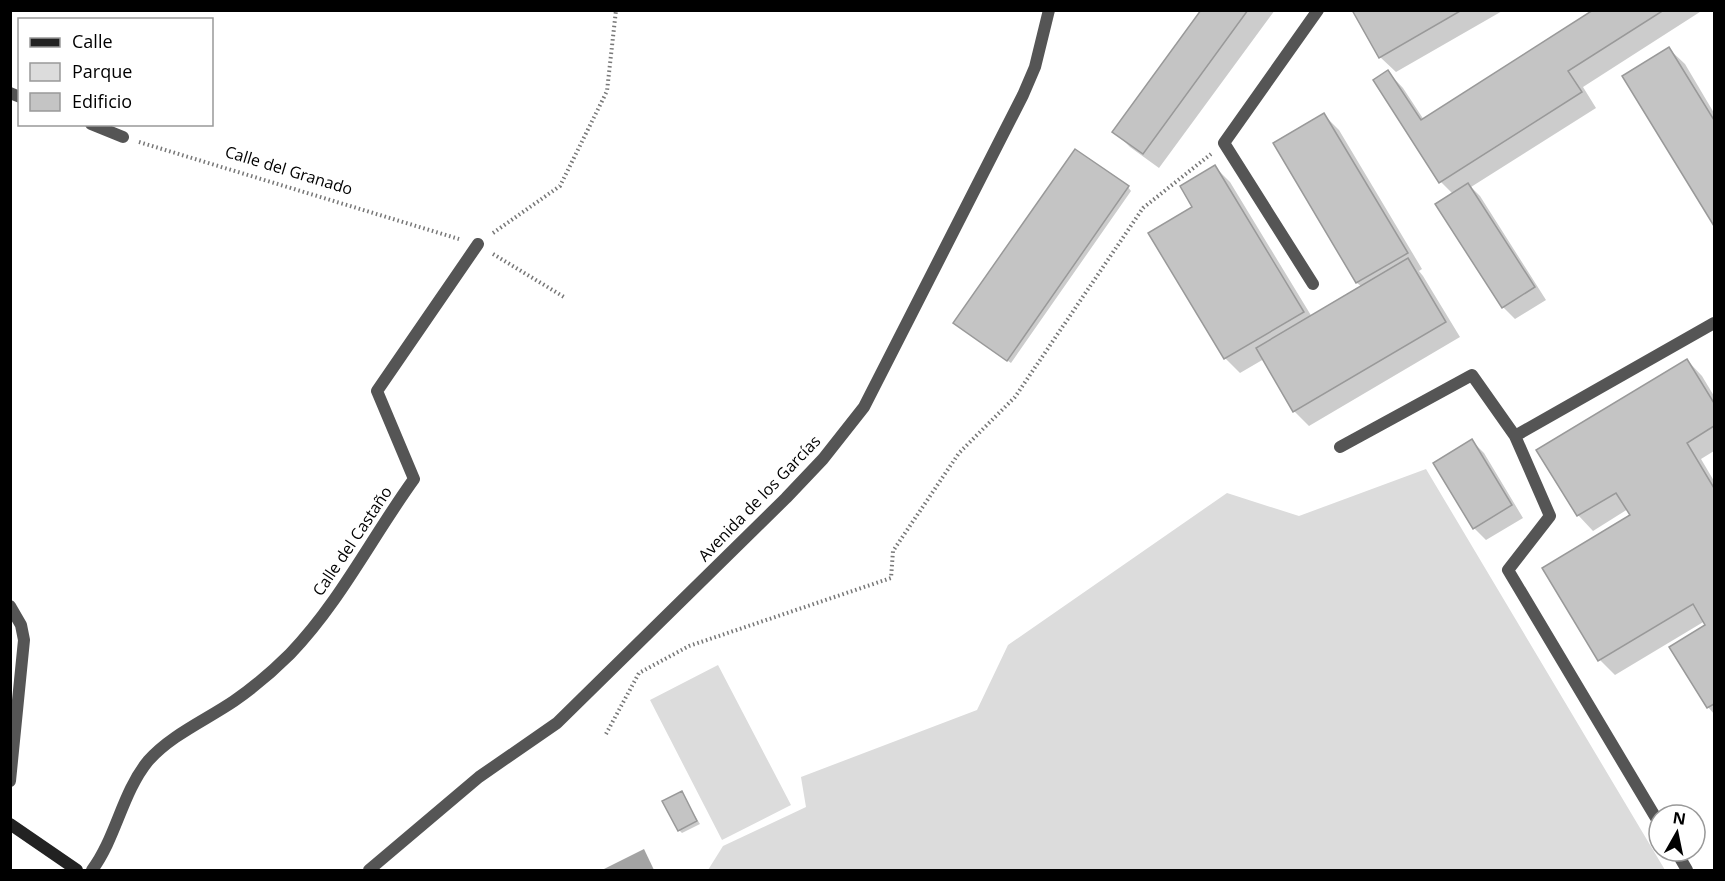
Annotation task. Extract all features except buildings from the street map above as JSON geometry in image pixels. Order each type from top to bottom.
[{"type":"main road","points":[[10,824],[27,833],[77,870]]},
{"type":"street","name":"Avenida de los Garcías","points":[[369,870],[479,777],[556,723],[786,498],[830,450],[864,407],[1023,95],[1035,67],[1049,10]]},
{"type":"street","points":[[1313,284],[1224,144],[1318,10]]},
{"type":"street","points":[[96,126],[123,137]]},
{"type":"street","name":"Calle del Castaño","points":[[92,870],[100,859],[131,790],[148,762],[167,745],[254,686],[290,653],[326,611],[414,479],[377,390],[478,244]]},
{"type":"street","points":[[1515,436],[1714,323]]},
{"type":"street","points":[[1340,447],[1472,375],[1515,436],[1550,516],[1508,570],[1647,803]]},
{"type":"street","points":[[10,606],[24,635],[10,781]]},
{"type":"path","points":[[478,244],[560,186],[607,91],[616,10]]},
{"type":"path","name":"Calle del Granado","points":[[123,137],[478,244],[564,297]]},
{"type":"path","points":[[606,734],[639,673],[689,646],[891,578],[893,551],[959,453],[1015,397],[1143,208],[1224,144]]},
{"type":"green space","points":[[1426,469],[1647,840],[1647,863],[1661,863],[1665,870],[708,870],[723,846],[806,807],[801,777],[977,710],[1008,645],[1227,493],[1299,516]]},
{"type":"green space","points":[[718,665],[791,805],[722,840],[650,700]]},
{"type":"shaded area","points":[[644,849],[654,870],[602,870]]}]
